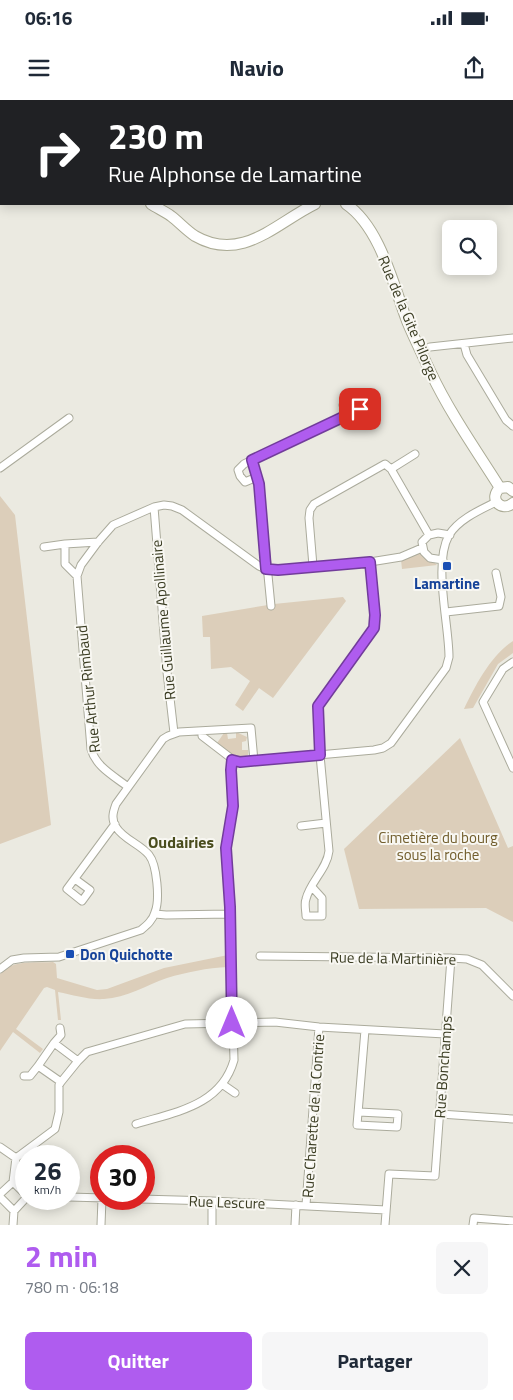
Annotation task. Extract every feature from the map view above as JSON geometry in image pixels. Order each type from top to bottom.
[{"type":"street","points":[[153,205],[170,216],[193,235],[208,242],[228,244],[259,238],[313,205]]},
{"type":"street","name":"Rue de la Gite Pilorge","points":[[348,205],[354,209],[380,248],[408,322],[431,374],[500,488]]},
{"type":"street","points":[[430,347],[513,338]]},
{"type":"street","points":[[464,344],[467,355],[506,420],[513,426]]},
{"type":"street","points":[[257,477],[245,482],[238,470],[244,464],[348,414]]},
{"type":"street","points":[[0,468],[68,418]]},
{"type":"street","points":[[390,469],[415,454]]},
{"type":"street","points":[[252,460],[257,477],[271,606]]},
{"type":"street","points":[[313,566],[309,518],[310,510],[314,504],[382,465],[387,465],[390,469],[428,534]]},
{"type":"street","points":[[512,507],[502,507],[496,502],[495,494],[500,488],[508,487],[513,491]]},
{"type":"street","points":[[202,732],[202,736],[232,760],[240,762],[374,750],[383,748],[391,743],[446,668],[449,657],[442,570],[445,546],[450,535],[461,522],[496,502]]},
{"type":"street","points":[[77,576],[81,565],[113,525],[154,507],[172,506],[182,510],[258,566],[266,569],[278,570],[370,562],[401,557],[422,548]]},
{"type":"street","name":"Rue Guillaume Apollinaire","points":[[154,507],[167,672],[174,733]]},
{"type":"street","points":[[443,560],[430,558],[422,548],[422,542],[428,534],[450,535]]},
{"type":"street","points":[[44,547],[98,542]]},
{"type":"street","name":"Rue Arthur Rimbaud","points":[[65,544],[65,564],[77,576],[91,749],[98,764],[128,787]]},
{"type":"street","points":[[312,887],[328,856],[318,706],[374,628],[375,615],[370,562]]},
{"type":"street","points":[[446,612],[499,606],[501,597],[496,573]]},
{"type":"street","points":[[513,662],[503,669],[483,702],[513,768]]},
{"type":"street","points":[[0,969],[12,960],[59,957],[140,930],[146,926],[155,914],[157,903],[153,863],[146,851],[117,829],[113,814],[116,804],[163,739],[174,733],[251,728],[254,761]]},
{"type":"street","points":[[136,1124],[205,1101],[231,1072],[234,1060],[230,914],[226,848],[233,806],[232,760]]},
{"type":"street","points":[[301,826],[326,823]]},
{"type":"street","points":[[75,879],[115,824]]},
{"type":"street","points":[[155,914],[230,914]]},
{"type":"street","name":"Rue de la Martinière","points":[[260,956],[467,959],[482,965],[513,996]]},
{"type":"street","name":"Rue Bonchamps","points":[[386,1210],[389,1174],[435,1176],[451,958]]},
{"type":"street","points":[[33,1145],[55,1129],[59,1112],[59,1085],[88,1052],[185,1024],[274,1022],[365,1030],[445,1034]]},
{"type":"street","name":"Rue Charette de la Contrie","points":[[306,1205],[319,1026]]},
{"type":"street","points":[[24,1076],[30,1076],[38,1066],[61,1035],[60,1028]]},
{"type":"street","points":[[359,1112],[398,1114],[397,1127],[357,1125],[365,1030]]},
{"type":"street","points":[[54,1043],[81,1058]]},
{"type":"street","points":[[38,1066],[61,1082]]},
{"type":"street","points":[[222,1084],[234,1094]]},
{"type":"street","points":[[440,1114],[513,1119]]},
{"type":"street","points":[[0,1147],[15,1157]]},
{"type":"street","points":[[13,1225],[14,1210],[0,1196],[13,1182],[15,1166]]},
{"type":"street","name":"Rue Lescure","points":[[155,1200],[306,1205],[386,1210]]},
{"type":"street","points":[[212,1201],[212,1225]]},
{"type":"street","points":[[295,1225],[296,1205]]},
{"type":"street","points":[[101,1225],[102,1210]]},
{"type":"street","points":[[385,1225],[386,1210]]},
{"type":"street","points":[[473,1222],[513,1221]]},
{"type":"green space","points":[[0,496],[15,515],[51,825],[0,844]]},
{"type":"green space","points":[[420,553],[437,565],[402,569],[401,560]]},
{"type":"green space","points":[[343,597],[346,601],[273,698],[259,688],[243,711],[235,705],[250,681],[231,667],[211,669],[210,637],[203,637],[202,616],[274,604]]},
{"type":"green space","points":[[513,641],[513,653],[498,664],[473,708],[464,709],[491,663]]},
{"type":"green space","points":[[236,732],[247,737],[246,741],[242,742],[242,750],[248,750],[248,755],[241,759],[217,743],[224,733],[227,733],[228,739],[236,738]]},
{"type":"green space","name":"Cimetière du bourg sous la roche","points":[[460,738],[508,848],[513,846],[513,922],[486,908],[359,909],[344,849]]},
{"type":"green space","points":[[228,955],[228,967],[205,969],[175,976],[112,998],[93,999],[58,992],[61,1020],[58,1020],[55,990],[47,987],[44,988],[16,1029],[43,1049],[40,1053],[13,1032],[0,1051],[0,974],[11,966],[25,963],[53,962],[56,964],[57,978],[97,990],[107,989],[164,968]]},
{"type":"place","name":"Lamartine","points":[[447,566]]},
{"type":"place","name":"Don Quichotte","points":[[70,954]]},
{"type":"district","name":"Oudairies","points":[[181,842]]},
{"type":"route","points":[[232,1023],[232,961],[226,848],[233,806],[232,760],[240,762],[320,755],[318,706],[374,628],[375,615],[370,562],[278,570],[266,569],[259,484],[252,460],[360,409]]}]
